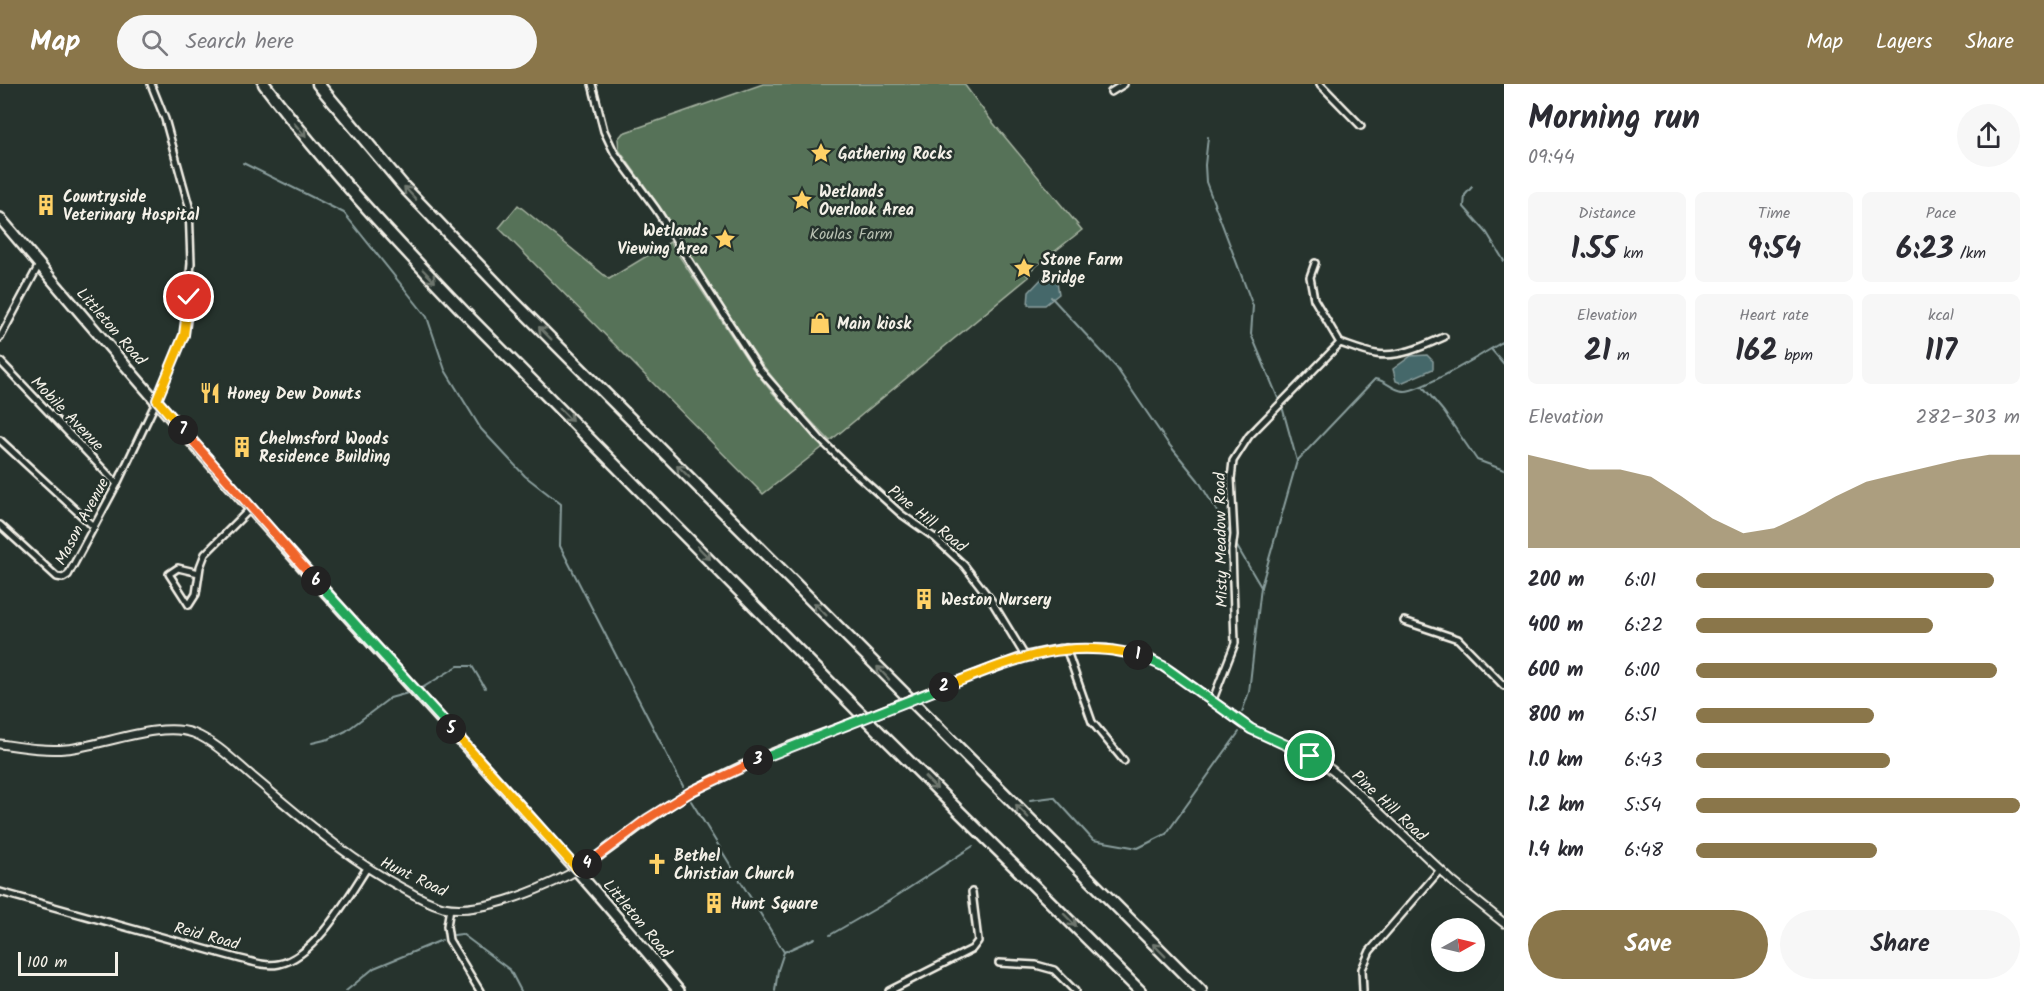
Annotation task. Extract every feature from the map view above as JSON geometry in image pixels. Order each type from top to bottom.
[{"type":"highway","points":[[264,84],[293,122],[404,250],[860,712],[1140,991]]},
{"type":"highway","points":[[318,84],[405,188],[505,293],[1201,991]]},
{"type":"main road","name":"Littleton Road","points":[[0,218],[251,508],[578,870],[679,991]]},
{"type":"street","name":"Mason Avenue","points":[[0,525],[60,578],[66,577],[117,484],[157,400],[184,335],[191,263],[189,206],[165,119],[151,84]]},
{"type":"street","name":"Pine Hill Road","points":[[592,84],[604,131],[614,152],[656,209],[765,377],[820,439],[874,492],[935,538],[964,565],[991,600],[1024,656],[1066,648],[1106,649],[1149,658],[1259,734],[1310,756],[1334,771],[1440,870],[1504,923]]},
{"type":"street","points":[[1111,92],[1124,84]]},
{"type":"street","points":[[1320,84],[1361,126]]},
{"type":"street","points":[[1315,263],[1310,277],[1314,299],[1340,343],[1376,354],[1389,355],[1421,347],[1444,337]]},
{"type":"street","points":[[0,338],[39,265]]},
{"type":"street","name":"Misty Meadow Road","points":[[1212,702],[1235,643],[1231,479],[1233,461],[1249,436],[1340,343]]},
{"type":"street","name":"Mobile Avenue","points":[[0,361],[117,484]]},
{"type":"street","points":[[0,440],[94,527]]},
{"type":"street","points":[[199,573],[178,568],[169,574],[189,605],[196,594],[205,554],[251,508]]},
{"type":"street","points":[[1404,621],[1458,639],[1504,686]]},
{"type":"street","points":[[1066,648],[1092,722],[1124,761]]},
{"type":"street","name":"Hunt Road","points":[[0,744],[44,750],[67,749],[147,733],[172,730],[191,732],[229,757],[367,868],[427,901],[450,908],[477,907],[500,902],[578,870],[647,819],[692,791],[772,754],[1024,656]]},
{"type":"street","name":"Reid Road","points":[[0,892],[237,958],[265,964],[279,964],[297,957],[313,942],[334,917],[367,868]]},
{"type":"street","points":[[1363,991],[1362,969],[1368,954],[1440,870]]},
{"type":"street","points":[[889,991],[972,950],[978,941],[972,892]]},
{"type":"street","points":[[450,908],[447,926],[449,939],[480,991]]},
{"type":"street","points":[[999,963],[1036,965],[1054,970],[1075,991]]},
{"type":"green space","name":"Koulas Farm","points":[[763,84],[964,84],[1082,230],[1026,274],[1029,277],[830,441],[790,399],[761,363],[699,273],[662,210],[619,150],[618,139],[623,133]]},
{"type":"green space","points":[[518,205],[609,279],[670,242],[754,370],[823,447],[763,494],[499,228]]},
{"type":"water","points":[[1048,272],[1056,275],[1059,294],[1045,305],[1028,305],[1029,292]]},
{"type":"water","points":[[1427,355],[1433,361],[1433,369],[1401,383],[1396,381],[1393,369],[1411,356]]},
{"type":"waterway","points":[[1208,137],[1206,182],[1253,306],[1251,334],[1283,410],[1297,461]]},
{"type":"waterway","points":[[243,163],[344,213],[427,317],[445,370],[481,429],[525,476],[561,504],[560,546],[683,786]]},
{"type":"waterway","points":[[1472,187],[1465,195],[1464,207],[1487,233],[1504,261]]},
{"type":"waterway","points":[[1051,297],[1116,367],[1167,442],[1198,480],[1233,538]]},
{"type":"waterway","points":[[1242,712],[1249,692],[1261,587],[1297,461],[1375,379],[1400,390],[1412,390],[1454,370],[1504,341]]},
{"type":"waterway","points":[[1491,349],[1504,364]]},
{"type":"waterway","points":[[1423,387],[1444,412],[1477,460],[1504,470]]},
{"type":"waterway","points":[[1235,543],[1261,587]]},
{"type":"waterway","points":[[422,688],[458,666],[472,666],[485,688]]},
{"type":"waterway","points":[[312,743],[329,739],[346,731],[390,698],[408,693]]},
{"type":"waterway","points":[[1030,800],[1054,797],[1093,840],[1138,848],[1166,834],[1239,732]]},
{"type":"waterway","points":[[691,801],[784,952]]},
{"type":"waterway","points":[[830,935],[889,901],[973,846]]},
{"type":"waterway","points":[[454,935],[462,934],[510,970],[521,991]]},
{"type":"waterway","points":[[775,991],[784,952],[815,938]]},
{"type":"waterway","points":[[346,991],[374,968],[442,940]]},
{"type":"place","name":"Gathering Rocks","points":[[821,153]]},
{"type":"place","name":"Wetlands Overlook Area","points":[[802,200]]},
{"type":"place","name":"Countryside Veterinary Hospital","points":[[46,205]]},
{"type":"place","name":"Wetlands Viewing Area","points":[[725,239]]},
{"type":"place","name":"Stone Farm Bridge","points":[[1024,268]]},
{"type":"place","name":"Main kiosk","points":[[820,323]]},
{"type":"place","name":"Honey Dew Donuts","points":[[210,393]]},
{"type":"place","name":"Chelmsford Woods Residence Building","points":[[242,447]]},
{"type":"place","name":"Weston Nursery","points":[[924,599]]},
{"type":"place","name":"Bethel Christian Church","points":[[657,864]]},
{"type":"place","name":"Hunt Square","points":[[714,903]]},
{"type":"route","points":[[189,297],[184,335],[157,400],[301,565],[578,870],[647,819],[692,791],[740,767],[1002,664],[1051,650],[1106,649],[1149,658],[1251,729],[1268,739],[1310,756]]}]
